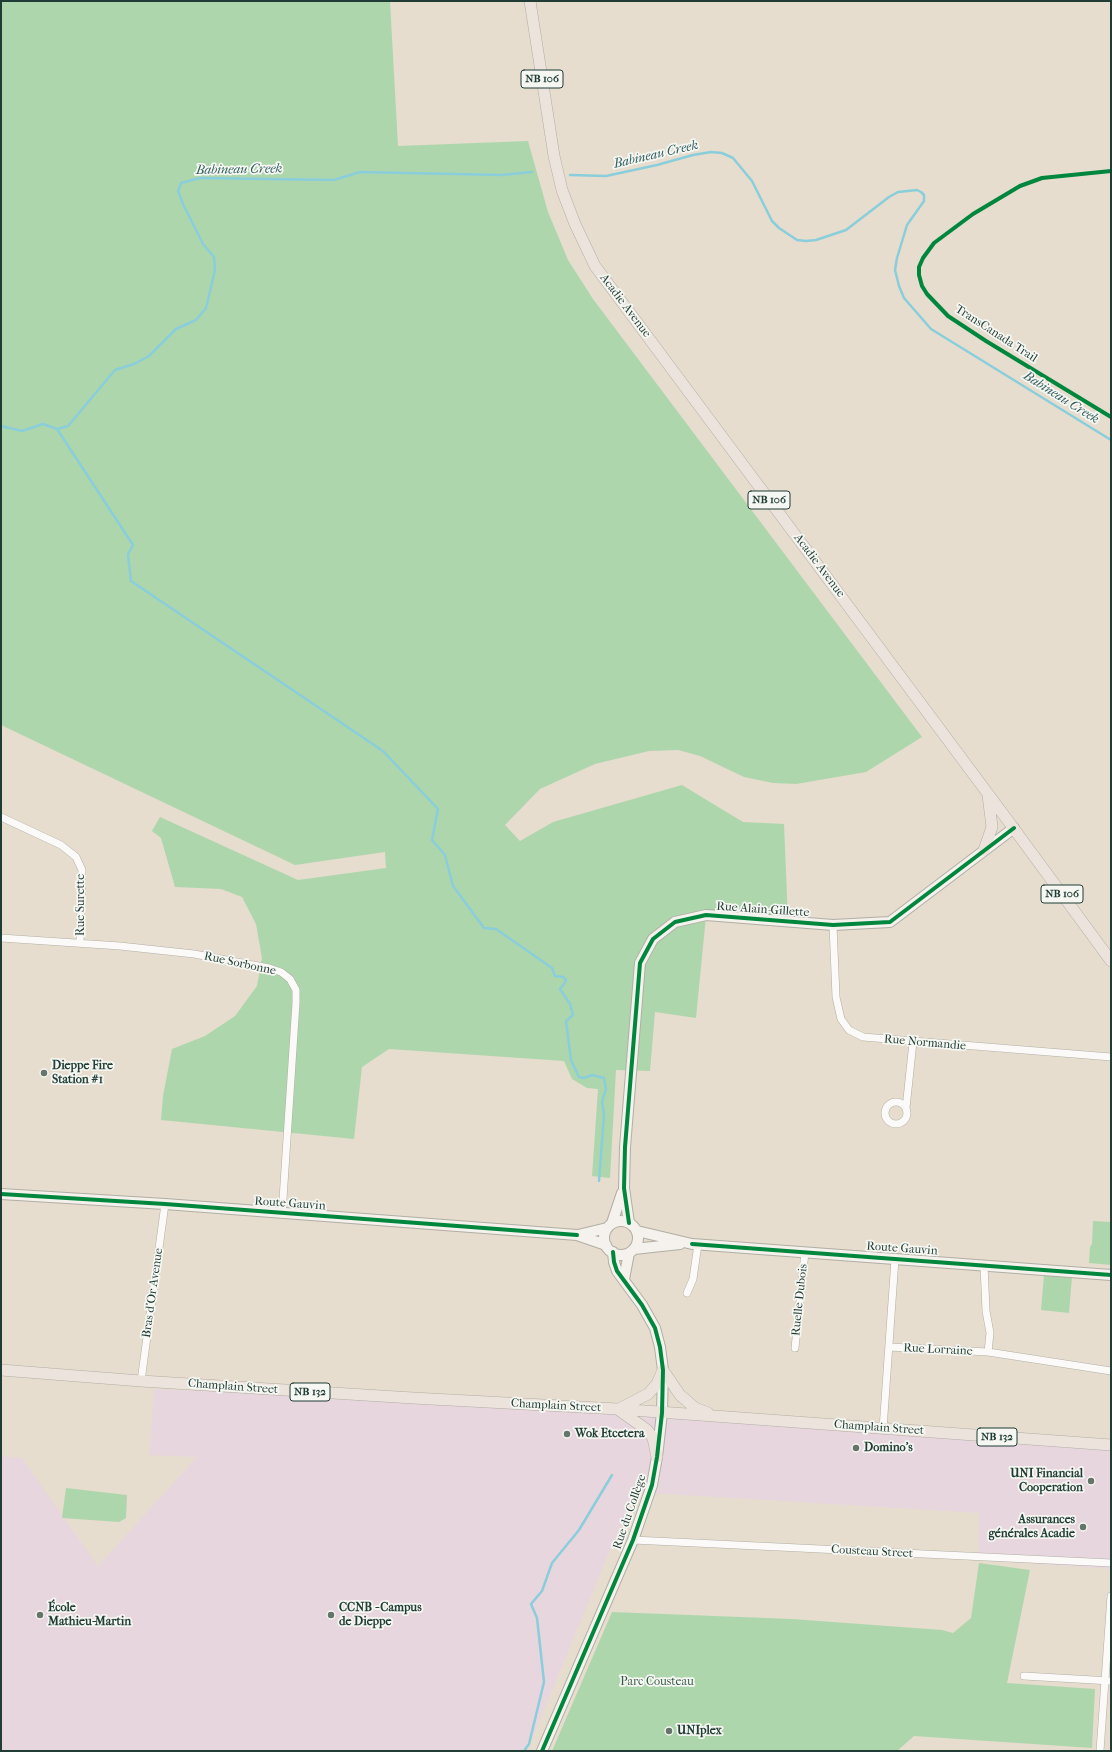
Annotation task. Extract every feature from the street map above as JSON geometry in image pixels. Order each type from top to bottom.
[{"type":"main road","name":"Acadie Avenue","points":[[530,1],[554,156],[562,190],[575,224],[595,266],[1014,828],[1111,961]]},
{"type":"main road","points":[[984,850],[992,826],[988,793]]},
{"type":"main road","name":"Champlain Street","points":[[1,1370],[141,1381],[618,1409],[1111,1445]]},
{"type":"main road","points":[[657,1457],[653,1438],[647,1430],[618,1409],[648,1394],[657,1384],[663,1370]]},
{"type":"main road","points":[[663,1370],[680,1395],[695,1408],[718,1416]]},
{"type":"street","name":"Rue Surette","points":[[1,817],[61,845],[76,857],[82,870],[80,943]]},
{"type":"street","name":"Rue Alain-Gillette","points":[[629,1223],[624,1188],[625,1147],[640,963],[653,939],[675,922],[706,915],[833,925],[890,922],[1014,828]]},
{"type":"street","name":"Rue Normandie","points":[[833,925],[836,997],[841,1019],[849,1030],[863,1038],[1111,1057]]},
{"type":"street","name":"Rue Sorbonne","points":[[1,938],[80,943],[194,954],[269,968],[281,972],[290,979],[296,990],[296,1003],[282,1214]]},
{"type":"street","points":[[906,1108],[913,1042]]},
{"type":"street","name":"Rue Alain-Gillette","points":[[610,1226],[618,1209],[624,1188]]},
{"type":"street","name":"Route Gauvin","points":[[1,1194],[165,1204],[577,1235],[610,1249]]},
{"type":"street","name":"Bras d'Or Avenue","points":[[141,1381],[165,1204]]},
{"type":"street","points":[[624,1279],[631,1251],[638,1240],[637,1231],[629,1223],[618,1221],[610,1226],[604,1237],[610,1249],[618,1254],[631,1251]]},
{"type":"street","name":"Route Gauvin","points":[[577,1235],[610,1226]]},
{"type":"street","name":"Route Gauvin","points":[[637,1231],[695,1244],[1111,1275]]},
{"type":"street","points":[[687,1293],[693,1280],[695,1244]]},
{"type":"street","name":"Route Gauvin","points":[[631,1251],[695,1244]]},
{"type":"street","name":"Rue du Collège","points":[[542,1751],[633,1540],[652,1485],[657,1457],[662,1413],[663,1370],[660,1347],[655,1328],[642,1305],[617,1271],[610,1249]]},
{"type":"street","name":"Ruelle Dubois","points":[[795,1348],[805,1252]]},
{"type":"street","name":"Rue Lorraine","points":[[896,1259],[889,1347],[988,1352],[990,1333],[986,1311],[984,1265]]},
{"type":"street","points":[[883,1428],[889,1347]]},
{"type":"street","points":[[988,1352],[1111,1371]]},
{"type":"street","name":"Cousteau Street","points":[[633,1540],[1111,1563]]},
{"type":"street","points":[[1100,1751],[1108,1681],[1111,1596]]},
{"type":"street","points":[[1024,1676],[1108,1681]]},
{"type":"shaded area","name":"CCNB - Campus de Dieppe","points":[[154,1389],[618,1409],[1111,1445],[1111,1569],[978,1560],[979,1513],[634,1492],[527,1751],[1,1751],[1,1456],[22,1458],[98,1566],[197,1457],[149,1455]]},
{"type":"green space","points":[[1,1],[390,1],[398,146],[528,141],[548,212],[568,260],[593,299],[922,737],[866,772],[796,784],[773,783],[744,777],[700,756],[678,750],[649,751],[595,764],[540,789],[505,825],[520,841],[553,822],[682,785],[743,822],[784,824],[788,921],[706,916],[696,1018],[655,1012],[650,1071],[616,1070],[610,1178],[592,1176],[598,1089],[587,1088],[572,1079],[564,1061],[389,1049],[362,1067],[354,1139],[161,1120],[163,1096],[172,1049],[205,1036],[235,1016],[257,986],[262,958],[256,924],[242,897],[221,889],[175,887],[161,838],[152,831],[160,817],[298,880],[386,868],[385,852],[295,865],[1,725]]},
{"type":"green space","points":[[1093,1221],[1111,1222],[1111,1265],[1089,1263]]},
{"type":"green space","points":[[1044,1275],[1072,1277],[1069,1313],[1041,1310]]},
{"type":"green space","points":[[66,1488],[127,1495],[126,1518],[119,1522],[62,1518]]},
{"type":"green space","name":"Parc Cousteau","points":[[979,1563],[1030,1570],[1007,1683],[1095,1689],[1092,1748],[914,1736],[897,1751],[552,1751],[612,1612],[792,1619],[942,1630],[953,1633],[971,1618]]},
{"type":"waterway","name":"Babineau Creek","points":[[570,175],[606,176],[657,165],[693,155],[711,152],[722,153],[733,158],[752,181],[772,221],[779,228],[797,240],[806,241],[816,240],[846,230],[889,197],[898,192],[917,190],[924,195],[924,201],[907,225],[895,270],[904,298],[931,329],[1111,440]]},
{"type":"waterway","name":"Babineau Creek","points":[[57,429],[68,426],[115,370],[134,364],[149,356],[176,329],[196,320],[206,308],[215,270],[214,257],[203,244],[183,204],[178,191],[181,183],[200,178],[334,180],[360,172],[501,175],[532,172]]},
{"type":"waterway","points":[[1,426],[22,431],[43,424],[57,429],[133,545],[128,554],[131,581],[383,751],[438,809],[432,840],[445,855],[453,886],[484,928],[496,929],[552,968],[555,976],[563,977],[566,980],[560,989],[570,1004],[573,1015],[566,1021],[571,1060],[579,1077],[584,1078],[592,1075],[604,1078],[606,1089],[602,1102],[604,1114],[599,1181]]},
{"type":"waterway","points":[[524,1751],[529,1744],[544,1682],[537,1618],[531,1604],[542,1591],[552,1563],[579,1530],[612,1475]]},
{"type":"cycle path","name":"TransCanada Trail","points":[[1111,171],[1042,178],[1020,186],[973,214],[934,243],[923,258],[919,267],[919,275],[922,286],[927,294],[948,316],[986,341],[1111,417]]},
{"type":"cycle path","points":[[629,1223],[624,1188],[625,1147],[640,963],[653,939],[675,922],[706,915],[833,925],[890,922],[1014,828]]},
{"type":"cycle path","points":[[1,1194],[165,1204],[577,1235]]},
{"type":"cycle path","points":[[692,1244],[1111,1275]]},
{"type":"cycle path","points":[[542,1751],[633,1540],[652,1485],[657,1457],[662,1413],[663,1370],[660,1347],[655,1328],[642,1305],[617,1271],[613,1252]]},
{"type":"place","name":"Dieppe Fire Station #1","points":[[44,1073]]},
{"type":"place","name":"Wok Etcetera","points":[[567,1434]]},
{"type":"place","name":"Domino's","points":[[856,1448]]},
{"type":"place","name":"UNI Financial Cooperation","points":[[1091,1481]]},
{"type":"place","name":"Assurances générales Acadie","points":[[1083,1527]]},
{"type":"place","name":"École Mathieu-Martin","points":[[40,1615]]},
{"type":"place","name":"CCNB - Campus de Dieppe","points":[[331,1615]]},
{"type":"place","name":"UNIplex","points":[[669,1731]]}]
